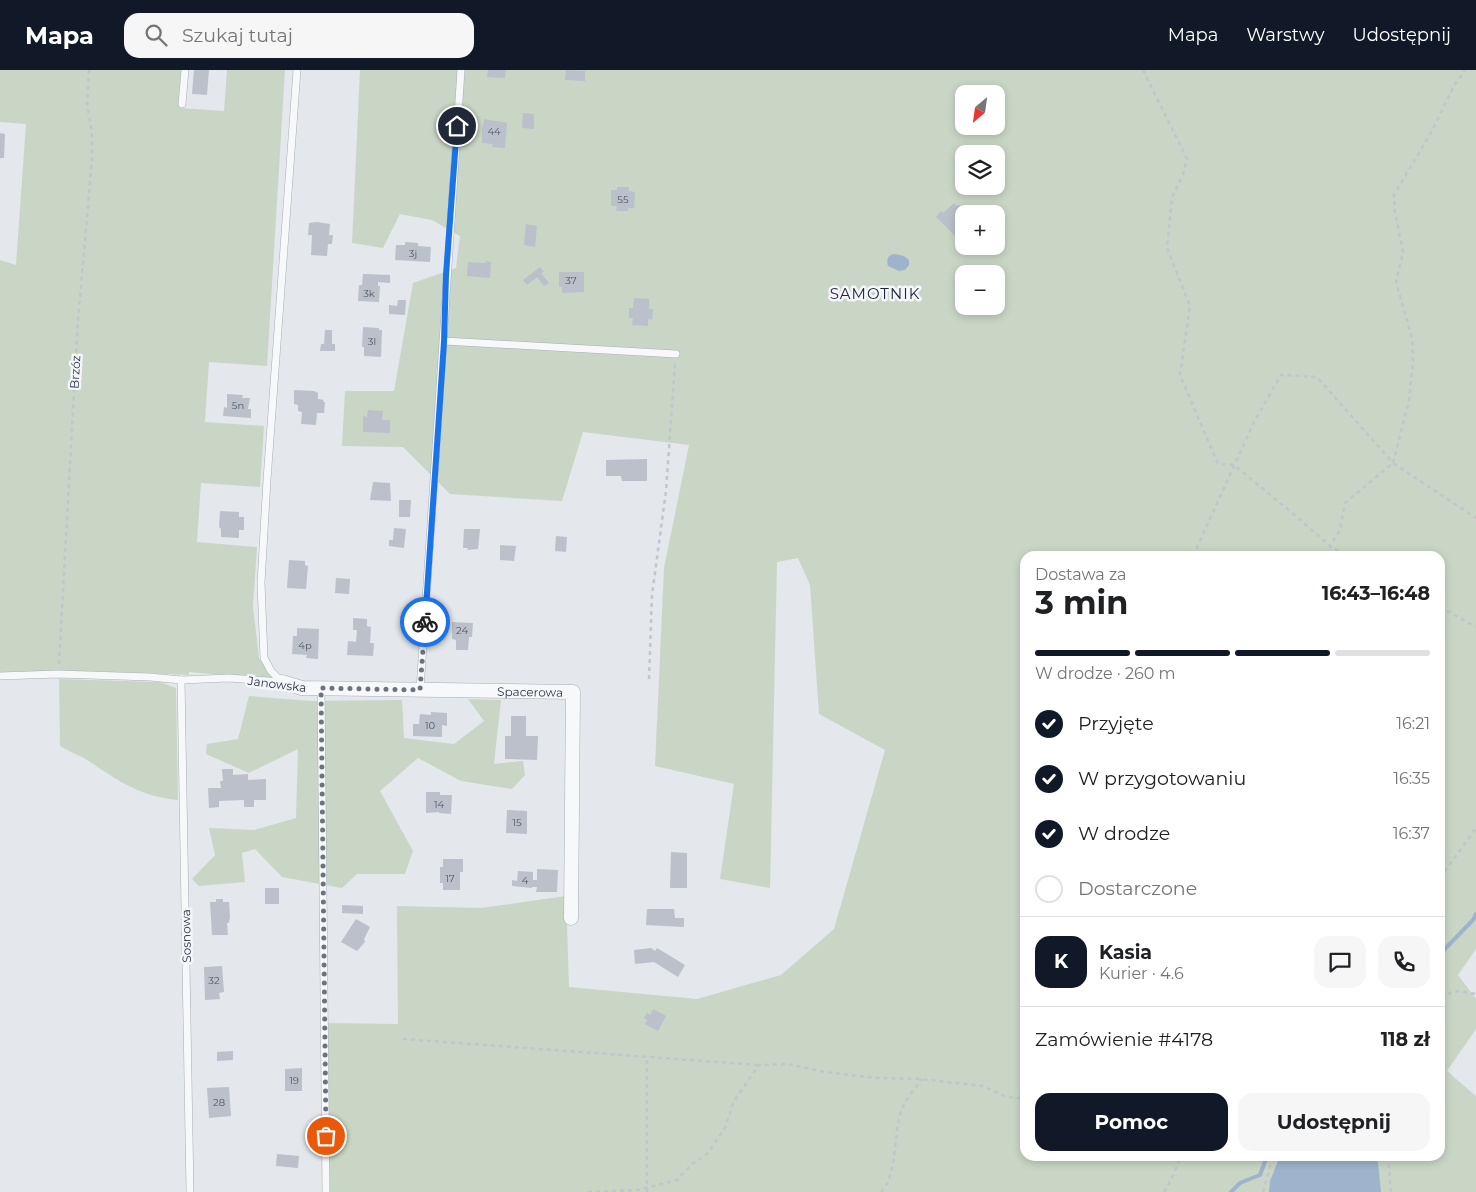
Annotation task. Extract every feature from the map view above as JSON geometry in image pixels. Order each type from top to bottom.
[{"type":"street","name":"Janowska","points":[[282,682],[302,688],[321,688]]},
{"type":"street","name":"Spacerowa","points":[[321,688],[573,692],[571,918]]},
{"type":"lane","points":[[182,104],[185,70]]},
{"type":"lane","points":[[282,682],[271,671],[264,658],[261,584],[268,460],[297,70]]},
{"type":"lane","points":[[420,690],[461,70]]},
{"type":"lane","points":[[444,342],[676,354]]},
{"type":"lane","name":"Janowska","points":[[0,676],[58,674],[181,680],[229,678],[282,682]]},
{"type":"lane","name":"Sosnowa","points":[[181,680],[190,1192]]},
{"type":"lane","name":"Janowska","points":[[321,688],[326,1192]]},
{"type":"path","name":"Brzóz","points":[[58,674],[78,320],[92,160],[92,132],[87,106],[89,70]]},
{"type":"path","points":[[1143,70],[1187,159],[1183,175],[1172,197],[1167,248],[1190,306],[1180,375],[1218,464],[1234,465],[1330,546],[1339,551]]},
{"type":"path","points":[[1332,551],[1330,546],[1340,530],[1345,503],[1393,463],[1409,401],[1413,361],[1412,338],[1396,282],[1403,252],[1395,212],[1394,195],[1428,138],[1455,84],[1465,70]]},
{"type":"path","points":[[649,679],[652,595],[666,491],[676,354]]},
{"type":"path","points":[[1195,551],[1254,422],[1281,375],[1317,377],[1393,463],[1476,518]]},
{"type":"path","points":[[1445,610],[1476,627]]},
{"type":"path","points":[[1445,871],[1476,828]]},
{"type":"path","points":[[1445,995],[1458,991],[1476,994]]},
{"type":"path","points":[[403,1038],[759,1066],[788,1064],[834,1073],[876,1078],[922,1079],[982,1086],[1007,1097],[1020,1098]]},
{"type":"path","points":[[647,1056],[647,1192]]},
{"type":"path","points":[[588,1192],[638,1190],[677,1180],[691,1165],[708,1153],[725,1128],[734,1101],[759,1066]]},
{"type":"path","points":[[881,1192],[885,1188],[892,1166],[902,1109],[922,1079]]},
{"type":"path","points":[[1164,1192],[1179,1161]]},
{"type":"path","points":[[1263,1192],[1272,1161]]},
{"type":"path","points":[[1388,1161],[1391,1192]]},
{"type":"green space","points":[[0,70],[182,70],[180,108],[224,111],[227,70],[285,70],[267,366],[209,362],[205,422],[264,426],[260,487],[201,483],[197,542],[257,547],[253,606],[259,658],[274,680],[189,672],[189,675],[86,671],[0,672],[0,260],[16,265],[26,124],[0,122]]},
{"type":"green space","points":[[360,70],[1476,70],[1476,949],[1458,975],[1476,999],[1476,1029],[1447,1071],[1476,1096],[1476,1192],[326,1192],[325,1023],[398,1024],[397,906],[481,908],[566,896],[569,987],[697,999],[781,975],[834,929],[885,750],[819,714],[810,585],[798,558],[777,562],[770,888],[720,879],[734,784],[655,766],[664,568],[689,445],[583,432],[562,501],[450,494],[403,447],[342,446],[345,391],[394,391],[413,283],[456,268],[460,236],[432,220],[400,214],[383,248],[352,243]]},
{"type":"green space","points":[[59,679],[160,682],[176,688],[178,800],[151,795],[128,786],[84,758],[60,746]]},
{"type":"green space","points":[[249,696],[311,701],[402,700],[404,738],[454,744],[484,721],[468,699],[501,700],[494,764],[523,761],[525,775],[512,789],[461,781],[418,758],[380,791],[413,851],[405,874],[357,874],[342,888],[282,877],[255,849],[242,853],[245,882],[199,886],[192,879],[215,855],[209,828],[254,830],[296,818],[298,749],[249,773],[206,754],[207,744],[238,739]]},
{"type":"water","points":[[895,254],[904,256],[909,260],[909,265],[905,270],[899,271],[888,266],[888,258]]},
{"type":"water","points":[[1278,1161],[1377,1161],[1381,1192],[1269,1192],[1270,1181]]},
{"type":"building","points":[[194,70],[209,70],[207,95],[192,94]]},
{"type":"building","points":[[488,70],[506,70],[505,78],[487,77]]},
{"type":"building","points":[[566,70],[585,71],[585,81],[565,80]]},
{"type":"building","points":[[523,113],[534,114],[534,129],[522,128]]},
{"type":"building","points":[[484,119],[507,123],[505,148],[492,147],[493,144],[482,143]]},
{"type":"building","points":[[0,133],[5,134],[4,158],[0,158]]},
{"type":"building","points":[[617,187],[629,187],[629,191],[635,192],[634,208],[628,208],[628,211],[616,211],[617,206],[611,206],[611,190],[617,190]]},
{"type":"building","points":[[954,203],[956,205],[955,236],[936,217],[941,211],[943,213]]},
{"type":"building","points":[[309,223],[330,224],[329,235],[333,235],[332,244],[328,244],[327,256],[311,255],[312,235],[308,235]]},
{"type":"building","points":[[526,224],[537,226],[535,247],[524,245]]},
{"type":"building","points":[[405,242],[431,247],[430,262],[395,260],[396,245],[405,245]]},
{"type":"building","points":[[486,261],[491,262],[490,278],[467,276],[468,262],[486,263]]},
{"type":"building","points":[[540,267],[544,272],[541,273],[549,283],[544,286],[537,277],[527,285],[523,280]]},
{"type":"building","points":[[559,272],[584,272],[584,292],[562,293],[562,287],[559,287]]},
{"type":"building","points":[[363,274],[390,275],[390,283],[378,282],[378,286],[380,286],[379,302],[358,301],[359,285],[362,285]]},
{"type":"building","points":[[634,298],[649,299],[649,309],[653,309],[652,320],[648,319],[648,326],[632,325],[633,318],[629,318],[629,308],[633,308]]},
{"type":"building","points":[[398,300],[406,300],[405,315],[389,314],[389,305],[397,306]]},
{"type":"building","points":[[363,327],[379,328],[379,330],[382,330],[381,357],[364,356],[364,347],[362,347]]},
{"type":"building","points":[[325,330],[332,330],[332,344],[335,344],[335,351],[320,351],[321,344],[324,344]]},
{"type":"building","points":[[294,390],[314,391],[318,393],[318,399],[324,400],[324,413],[317,413],[316,425],[301,424],[302,412],[298,411],[298,405],[294,404]]},
{"type":"building","points":[[227,394],[243,395],[242,398],[250,398],[248,409],[251,409],[251,418],[223,416],[224,407],[227,408]]},
{"type":"building","points":[[368,410],[383,411],[382,420],[390,420],[390,433],[363,432],[363,416],[367,417]]},
{"type":"building","points":[[647,459],[647,481],[622,481],[621,476],[606,476],[606,460]]},
{"type":"building","points":[[373,482],[390,483],[391,501],[370,500]]},
{"type":"building","points":[[399,500],[411,500],[410,517],[399,517]]},
{"type":"building","points":[[220,511],[239,512],[239,517],[244,517],[244,530],[239,530],[239,538],[221,537],[221,529],[219,527]]},
{"type":"building","points":[[394,528],[406,529],[404,548],[389,546],[389,540],[393,540]]},
{"type":"building","points":[[464,529],[480,529],[478,549],[467,550],[468,548],[463,548]]},
{"type":"building","points":[[556,536],[567,537],[566,552],[555,551]]},
{"type":"building","points":[[500,545],[516,546],[514,561],[500,560]]},
{"type":"building","points":[[289,560],[305,561],[305,565],[308,566],[306,589],[287,588]]},
{"type":"building","points":[[336,578],[350,579],[349,594],[335,593]]},
{"type":"building","points":[[353,618],[367,619],[367,626],[371,627],[370,643],[374,643],[373,656],[347,655],[348,641],[356,642],[357,630],[353,630]]},
{"type":"building","points":[[452,622],[473,623],[472,637],[469,637],[468,650],[456,650],[456,640],[452,639]]},
{"type":"building","points":[[297,628],[319,629],[318,659],[306,658],[307,655],[292,654],[293,636],[297,636]]},
{"type":"building","points":[[431,712],[447,713],[447,726],[442,725],[442,737],[413,736],[413,724],[419,724],[420,714],[431,715]]},
{"type":"building","points":[[511,716],[526,716],[526,736],[538,736],[537,760],[505,759],[505,736],[511,736]]},
{"type":"building","points":[[222,769],[233,769],[233,775],[248,774],[248,780],[266,779],[266,800],[254,800],[254,807],[244,807],[244,800],[219,801],[219,807],[209,808],[208,788],[221,788],[220,781],[223,781]]},
{"type":"building","points":[[426,792],[440,792],[440,795],[452,795],[451,814],[439,812],[426,813]]},
{"type":"building","points":[[507,810],[527,811],[527,834],[506,833]]},
{"type":"building","points":[[671,852],[687,853],[687,888],[670,888]]},
{"type":"building","points":[[443,859],[463,859],[463,872],[460,872],[460,890],[443,890],[443,883],[440,883],[440,867],[443,867]]},
{"type":"building","points":[[537,869],[558,870],[557,892],[536,892],[537,887],[512,886],[512,880],[517,881],[518,871],[533,872],[533,880],[537,880]]},
{"type":"building","points":[[265,888],[279,888],[279,904],[265,904]]},
{"type":"building","points":[[216,899],[223,899],[223,902],[229,902],[228,935],[212,935],[210,902],[216,902]]},
{"type":"building","points":[[342,905],[363,906],[363,914],[342,913]]},
{"type":"building","points":[[647,909],[674,909],[675,918],[684,918],[684,927],[646,925]]},
{"type":"building","points":[[356,919],[370,927],[364,939],[365,942],[357,951],[341,942]]},
{"type":"building","points":[[651,948],[655,951],[657,948],[685,965],[678,977],[654,962],[635,964],[634,950]]},
{"type":"building","points":[[222,966],[224,992],[219,993],[220,999],[205,1000],[204,967]]},
{"type":"building","points":[[653,1009],[666,1016],[658,1031],[645,1024],[647,1020],[644,1018],[647,1013],[650,1015]]},
{"type":"building","points":[[233,1051],[233,1060],[217,1061],[217,1052]]},
{"type":"building","points":[[302,1068],[302,1091],[285,1091],[285,1069]]},
{"type":"building","points":[[229,1087],[231,1116],[209,1118],[207,1088]]},
{"type":"building","points":[[277,1154],[299,1156],[298,1168],[276,1166]]},
{"type":"waterway","points":[[1445,949],[1473,920],[1476,914]]},
{"type":"waterway","points":[[1231,1192],[1240,1183],[1260,1175],[1265,1161]]},
{"type":"way so far","points":[[326,1136],[321,688],[420,690],[425,622]]},
{"type":"district","name":"SAMOTNIK","points":[[875,293]]},
{"type":"route","points":[[425,622],[457,126]]}]
